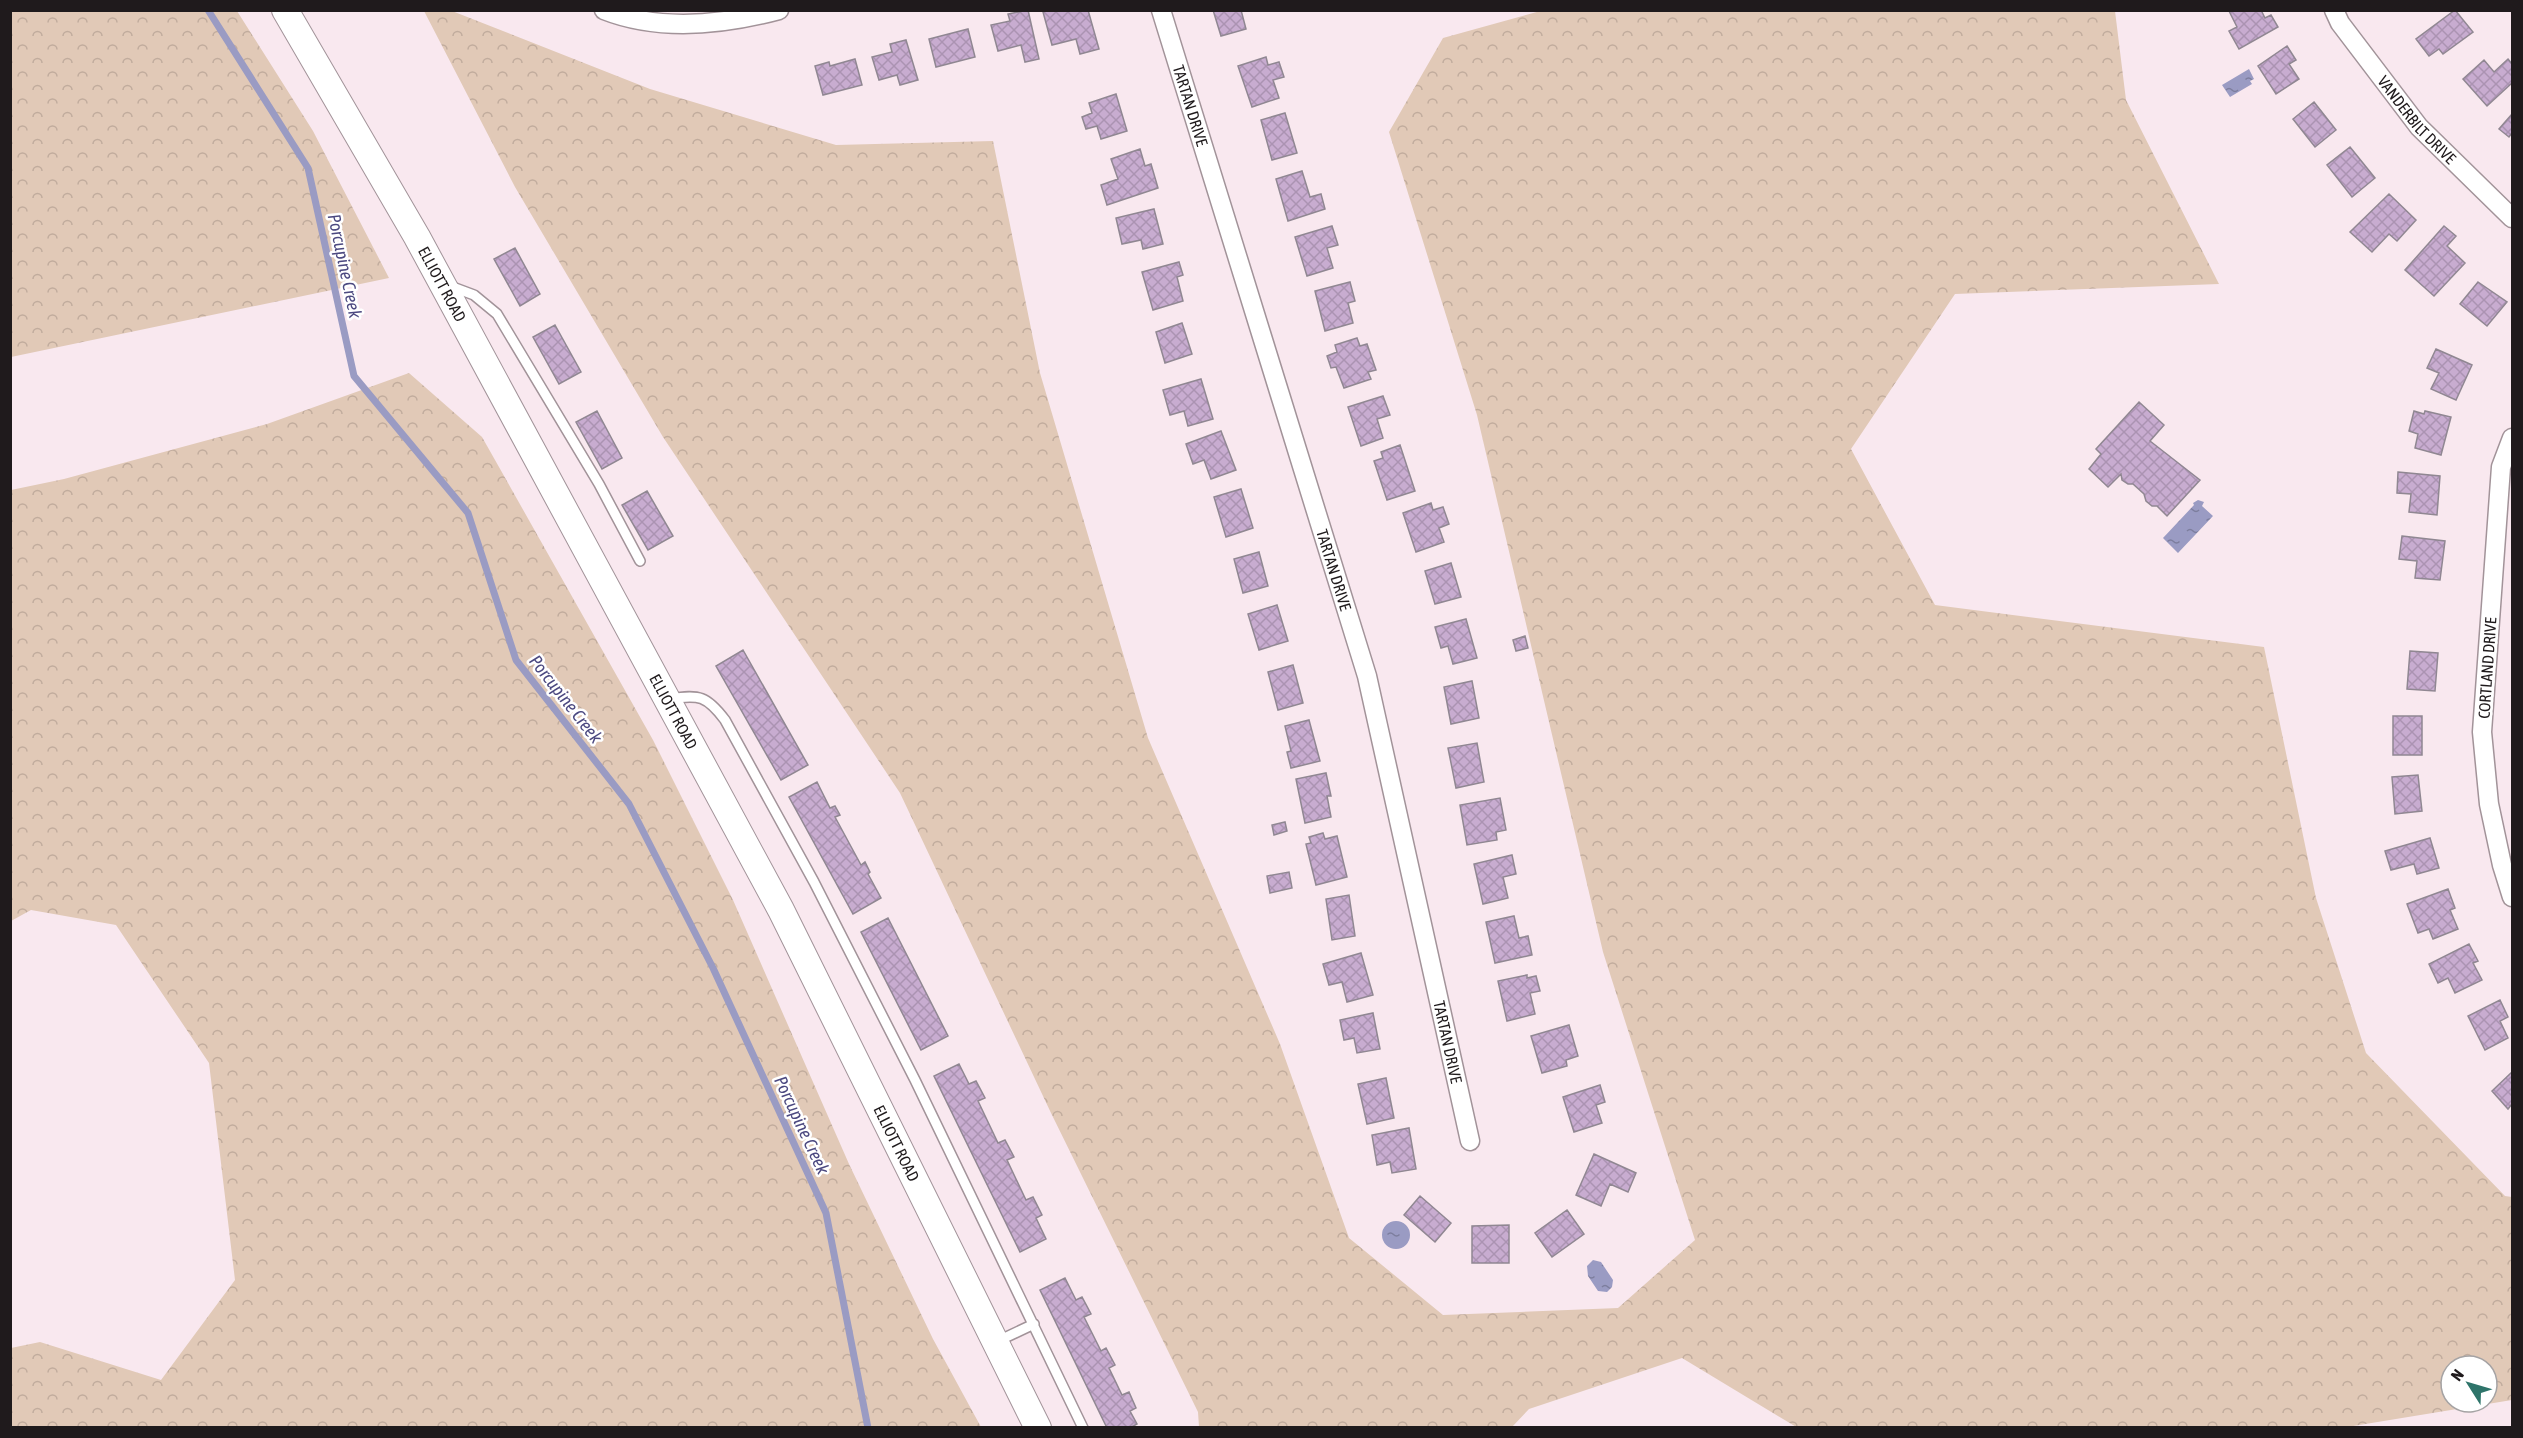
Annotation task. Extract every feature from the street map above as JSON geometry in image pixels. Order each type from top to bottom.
[{"type":"street","name":"ELLIOTT ROAD","points":[[285,10],[442,283],[781,910],[1038,1428]]},
{"type":"street","points":[[604,10],[670,25],[705,16],[740,20],[779,10]]},
{"type":"street","name":"TARTAN DRIVE","points":[[1161,10],[1367,676],[1470,1141]]},
{"type":"street","name":"VANDERBILT DRIVE","points":[[2334,10],[2340,23],[2419,127],[2512,218]]},
{"type":"street","name":"CORTLAND DRIVE","points":[[2512,438],[2501,467],[2482,732],[2489,804],[2502,865],[2512,897]]},
{"type":"lane","points":[[442,283],[474,295],[497,314],[599,484],[640,561]]},
{"type":"lane","points":[[668,699],[690,695],[700,698],[712,703],[725,720],[814,882],[915,1080],[1083,1428]]},
{"type":"lane","points":[[996,1342],[1034,1324]]},
{"type":"green space","points":[[11,10],[237,11],[313,131],[389,278],[11,357]]},
{"type":"green space","points":[[1544,10],[2115,11],[2126,100],[2219,284],[1955,294],[1851,449],[1935,605],[2264,647],[2316,898],[2366,1053],[2505,1196],[2512,1197],[2512,1400],[2499,1402],[2499,1354],[2439,1354],[2439,1412],[2341,1428],[1798,1428],[1682,1358],[1529,1409],[1512,1427],[1199,1427],[1198,1412],[1051,1113],[900,793],[663,437],[515,187],[424,11],[452,11],[650,89],[836,145],[993,141],[1040,373],[1148,738],[1280,1044],[1349,1238],[1443,1315],[1618,1308],[1695,1240],[1603,952],[1477,415],[1389,132],[1443,38]]},
{"type":"green space","points":[[409,373],[482,437],[653,740],[733,900],[849,1164],[933,1339],[981,1427],[11,1427],[11,1348],[40,1342],[161,1380],[235,1280],[209,1063],[116,925],[31,910],[11,921],[11,490],[64,479],[267,424]]},
{"type":"water","points":[[2249,69],[2254,79],[2250,81],[2252,84],[2230,97],[2222,85]]},
{"type":"water","points":[[2198,500],[2204,502],[2202,506],[2213,516],[2178,553],[2163,538]]},
{"type":"water","points":[[1396,1221],[1406,1225],[1410,1235],[1406,1245],[1396,1249],[1386,1245],[1382,1235],[1386,1225]]},
{"type":"water","points":[[1593,1260],[1601,1262],[1613,1280],[1612,1287],[1607,1292],[1598,1291],[1588,1276],[1587,1266]]},
{"type":"building","points":[[1028,10],[1039,59],[1025,62],[1021,45],[998,51],[991,25],[1010,21],[1008,14]]},
{"type":"building","points":[[1088,10],[1099,49],[1080,54],[1076,39],[1052,45],[1043,12]]},
{"type":"building","points":[[1213,10],[1241,10],[1246,29],[1221,36]]},
{"type":"building","points":[[2261,10],[2265,18],[2271,15],[2278,27],[2239,49],[2229,31],[2237,27],[2229,11]]},
{"type":"building","points":[[2455,10],[2473,32],[2443,54],[2439,49],[2429,56],[2416,39]]},
{"type":"building","points":[[968,29],[975,57],[936,67],[929,39]]},
{"type":"building","points":[[906,40],[918,80],[900,85],[897,75],[879,80],[872,57],[892,52],[890,44]]},
{"type":"building","points":[[2287,46],[2296,60],[2289,64],[2299,79],[2276,94],[2258,66]]},
{"type":"building","points":[[1266,57],[1268,65],[1279,62],[1284,77],[1273,80],[1279,98],[1252,107],[1238,66]]},
{"type":"building","points":[[855,59],[862,85],[823,95],[815,66],[829,62],[830,66]]},
{"type":"building","points":[[2508,59],[2512,64],[2512,83],[2487,106],[2463,79],[2484,60],[2494,72]]},
{"type":"building","points":[[1116,94],[1127,131],[1101,139],[1097,126],[1086,129],[1082,117],[1092,113],[1089,103]]},
{"type":"building","points":[[2314,102],[2336,130],[2315,147],[2293,119]]},
{"type":"building","points":[[1285,113],[1297,153],[1272,160],[1261,120]]},
{"type":"building","points":[[2512,114],[2512,133],[2509,137],[2499,129]]},
{"type":"building","points":[[2350,147],[2375,178],[2352,197],[2327,165]]},
{"type":"building","points":[[1140,149],[1145,166],[1151,164],[1158,188],[1107,205],[1101,185],[1118,179],[1111,159]]},
{"type":"building","points":[[1302,171],[1310,197],[1321,194],[1325,209],[1288,221],[1276,179]]},
{"type":"building","points":[[2389,194],[2416,220],[2397,241],[2389,234],[2372,252],[2350,232]]},
{"type":"building","points":[[1154,209],[1163,244],[1143,249],[1141,240],[1122,244],[1116,218]]},
{"type":"building","points":[[1332,226],[1338,245],[1327,248],[1333,268],[1307,276],[1295,237]]},
{"type":"building","points":[[2444,226],[2456,236],[2447,246],[2465,263],[2434,296],[2405,270]]},
{"type":"building","points":[[515,248],[540,294],[520,306],[494,259]]},
{"type":"building","points":[[1179,262],[1183,275],[1177,277],[1183,301],[1153,310],[1142,272]]},
{"type":"building","points":[[1350,282],[1355,301],[1348,303],[1353,323],[1325,331],[1315,291]]},
{"type":"building","points":[[2478,282],[2507,302],[2487,326],[2460,304]]},
{"type":"building","points":[[1182,323],[1192,354],[1165,363],[1156,332]]},
{"type":"building","points":[[555,325],[581,372],[559,384],[533,337]]},
{"type":"building","points":[[1357,338],[1360,346],[1367,344],[1376,370],[1368,372],[1371,379],[1344,388],[1336,367],[1331,368],[1327,356],[1337,352],[1335,345]]},
{"type":"building","points":[[2436,349],[2472,365],[2456,400],[2431,389],[2439,373],[2427,368]]},
{"type":"building","points":[[1201,379],[1213,419],[1188,426],[1184,411],[1170,415],[1163,390]]},
{"type":"building","points":[[1383,396],[1390,415],[1377,419],[1383,438],[1361,446],[1348,407]]},
{"type":"building","points":[[2139,402],[2164,425],[2150,441],[2200,480],[2167,516],[2157,506],[2152,506],[2146,501],[2144,494],[2133,484],[2122,480],[2121,474],[2108,487],[2089,469],[2101,454],[2096,449]]},
{"type":"building","points":[[597,411],[622,458],[602,469],[576,422]]},
{"type":"building","points":[[2414,411],[2451,417],[2441,455],[2415,448],[2418,434],[2409,431]]},
{"type":"building","points":[[1221,431],[1236,470],[1211,479],[1204,460],[1193,464],[1186,444]]},
{"type":"building","points":[[1400,445],[1415,491],[1387,500],[1374,461],[1383,458],[1381,452]]},
{"type":"building","points":[[2398,472],[2440,476],[2437,515],[2409,512],[2411,494],[2397,493]]},
{"type":"building","points":[[1241,489],[1253,528],[1226,537],[1214,497]]},
{"type":"building","points":[[647,491],[673,536],[648,550],[622,505]]},
{"type":"building","points":[[1431,503],[1433,510],[1443,507],[1449,524],[1439,528],[1444,542],[1416,552],[1403,513]]},
{"type":"building","points":[[2402,536],[2445,541],[2440,580],[2415,578],[2417,561],[2399,559]]},
{"type":"building","points":[[1259,552],[1268,586],[1243,593],[1234,559]]},
{"type":"building","points":[[1451,563],[1461,597],[1435,604],[1425,571]]},
{"type":"building","points":[[1277,605],[1288,641],[1259,650],[1248,614]]},
{"type":"building","points":[[1466,619],[1477,658],[1453,664],[1448,646],[1441,648],[1435,627]]},
{"type":"building","points":[[1525,636],[1528,648],[1516,651],[1513,640]]},
{"type":"building","points":[[743,650],[808,765],[781,780],[716,666]]},
{"type":"building","points":[[2410,651],[2438,653],[2435,691],[2407,689]]},
{"type":"building","points":[[1293,665],[1303,703],[1278,710],[1268,672]]},
{"type":"building","points":[[1472,681],[1479,718],[1451,724],[1444,687]]},
{"type":"building","points":[[2393,716],[2422,716],[2422,755],[2393,755]]},
{"type":"building","points":[[1309,720],[1320,761],[1291,768],[1287,752],[1291,751],[1285,726]]},
{"type":"building","points":[[1477,743],[1484,782],[1456,788],[1448,748]]},
{"type":"building","points":[[1326,773],[1331,796],[1327,796],[1331,817],[1305,823],[1296,779]]},
{"type":"building","points":[[2418,775],[2422,811],[2395,814],[2392,777]]},
{"type":"building","points":[[817,782],[830,808],[835,806],[840,815],[835,817],[861,865],[865,862],[870,872],[868,874],[881,898],[853,914],[789,797]]},
{"type":"building","points":[[1500,798],[1506,830],[1496,832],[1497,840],[1467,845],[1460,805]]},
{"type":"building","points":[[1285,822],[1287,831],[1274,835],[1272,825]]},
{"type":"building","points":[[1323,833],[1325,839],[1337,836],[1347,877],[1316,885],[1306,844],[1311,843],[1309,837]]},
{"type":"building","points":[[2430,838],[2439,868],[2417,874],[2414,864],[2391,870],[2385,851]]},
{"type":"building","points":[[1512,855],[1516,874],[1503,877],[1508,898],[1483,904],[1474,864]]},
{"type":"building","points":[[1289,872],[1292,888],[1270,893],[1267,876]]},
{"type":"building","points":[[2448,889],[2455,908],[2450,910],[2458,929],[2433,939],[2429,929],[2418,933],[2407,904]]},
{"type":"building","points":[[1349,895],[1355,936],[1332,940],[1326,899]]},
{"type":"building","points":[[1514,916],[1519,938],[1528,936],[1532,955],[1495,963],[1486,922]]},
{"type":"building","points":[[888,918],[948,1036],[921,1050],[861,932]]},
{"type":"building","points":[[2469,944],[2478,961],[2473,963],[2482,980],[2455,993],[2448,978],[2438,983],[2429,964]]},
{"type":"building","points":[[1361,953],[1373,995],[1347,1002],[1342,982],[1329,985],[1323,964]]},
{"type":"building","points":[[1527,975],[1527,978],[1536,976],[1540,991],[1530,993],[1535,1014],[1507,1021],[1498,981]]},
{"type":"building","points":[[2500,1000],[2508,1017],[2500,1021],[2508,1038],[2485,1050],[2468,1016]]},
{"type":"building","points":[[1373,1013],[1380,1049],[1357,1053],[1354,1038],[1344,1040],[1340,1020]]},
{"type":"building","points":[[1569,1025],[1578,1056],[1566,1060],[1567,1066],[1542,1073],[1531,1036]]},
{"type":"building","points":[[959,1064],[969,1084],[976,1081],[985,1098],[978,1101],[998,1143],[1005,1140],[1014,1157],[1007,1160],[1026,1200],[1033,1197],[1042,1215],[1036,1218],[1046,1239],[1020,1252],[934,1076]]},
{"type":"building","points":[[2512,1072],[2512,1104],[2508,1109],[2492,1091]]},
{"type":"building","points":[[1386,1078],[1394,1118],[1367,1124],[1358,1084]]},
{"type":"building","points":[[1600,1085],[1605,1102],[1596,1105],[1602,1123],[1574,1132],[1563,1097]]},
{"type":"building","points":[[1409,1128],[1416,1169],[1392,1173],[1390,1162],[1377,1165],[1372,1135]]},
{"type":"building","points":[[1594,1154],[1636,1173],[1628,1192],[1610,1184],[1601,1206],[1576,1195]]},
{"type":"building","points":[[1420,1196],[1451,1223],[1435,1242],[1404,1215]]},
{"type":"building","points":[[1567,1210],[1584,1234],[1552,1257],[1535,1233]]},
{"type":"building","points":[[1509,1225],[1509,1263],[1472,1263],[1472,1226]]},
{"type":"building","points":[[1065,1278],[1076,1300],[1082,1297],[1091,1314],[1084,1317],[1101,1351],[1106,1348],[1115,1365],[1109,1368],[1122,1395],[1129,1392],[1136,1408],[1130,1411],[1137,1424],[1130,1428],[1107,1428],[1040,1290]]},
{"type":"waterway","name":"Porcupine Creek","points":[[208,10],[308,168],[354,376],[468,513],[516,660],[629,804],[713,968],[826,1213],[868,1428]]}]
